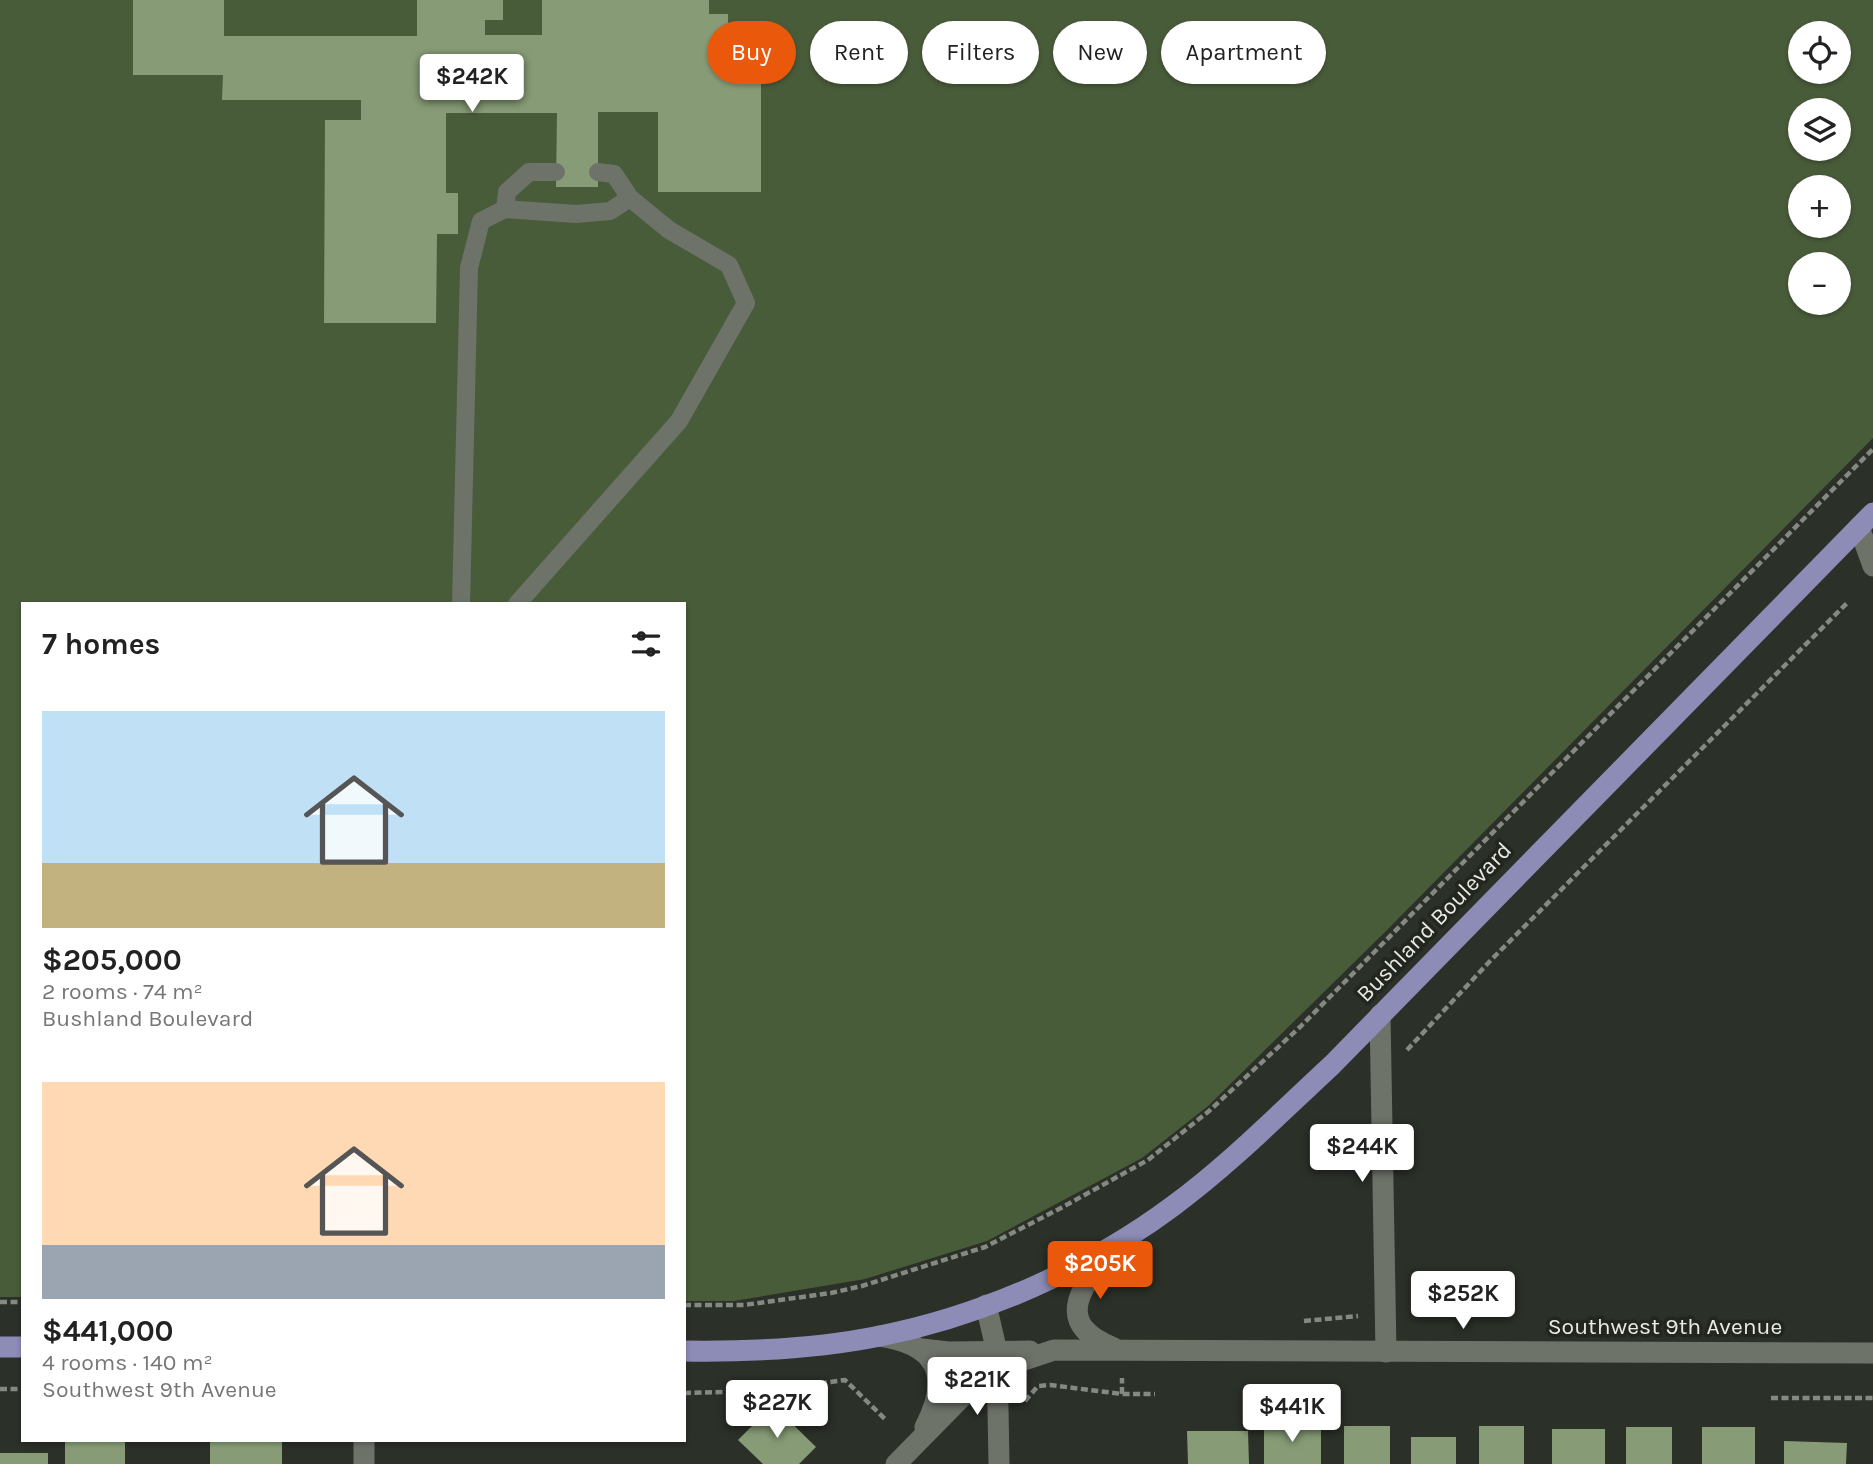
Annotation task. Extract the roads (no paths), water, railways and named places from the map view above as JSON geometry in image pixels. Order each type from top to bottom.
[{"type":"main road","name":"Bushland Boulevard","points":[[986,1305],[1046,1280],[1111,1248],[1173,1206],[1241,1150],[1332,1065],[1866,520]]},
{"type":"main road","points":[[686,1351],[781,1348],[879,1336],[942,1321],[986,1305]]},
{"type":"main road","points":[[0,1347],[21,1347]]},
{"type":"street","points":[[1866,520],[1873,565]]},
{"type":"street","points":[[1380,1015],[1386,1352]]},
{"type":"street","points":[[1111,1248],[1079,1296],[1077,1315],[1082,1329],[1095,1340],[1122,1351]]},
{"type":"street","points":[[986,1305],[997,1361],[999,1464]]},
{"type":"street","points":[[879,1336],[900,1339],[922,1349],[997,1361]]},
{"type":"street","points":[[917,1443],[931,1416],[939,1382],[933,1362],[922,1349]]},
{"type":"street","name":"Southwest 9th Avenue","points":[[997,1361],[1054,1350],[1873,1353]]},
{"type":"street","points":[[896,1464],[997,1361]]},
{"type":"street","points":[[364,1442],[364,1464]]},
{"type":"lane","points":[[505,209],[507,192],[529,172],[556,172]]},
{"type":"lane","points":[[519,602],[679,421],[746,303],[729,265],[669,230],[630,198],[614,174],[598,172]]},
{"type":"lane","points":[[461,602],[470,268],[481,220],[505,209],[576,214],[610,211],[630,198]]}]
